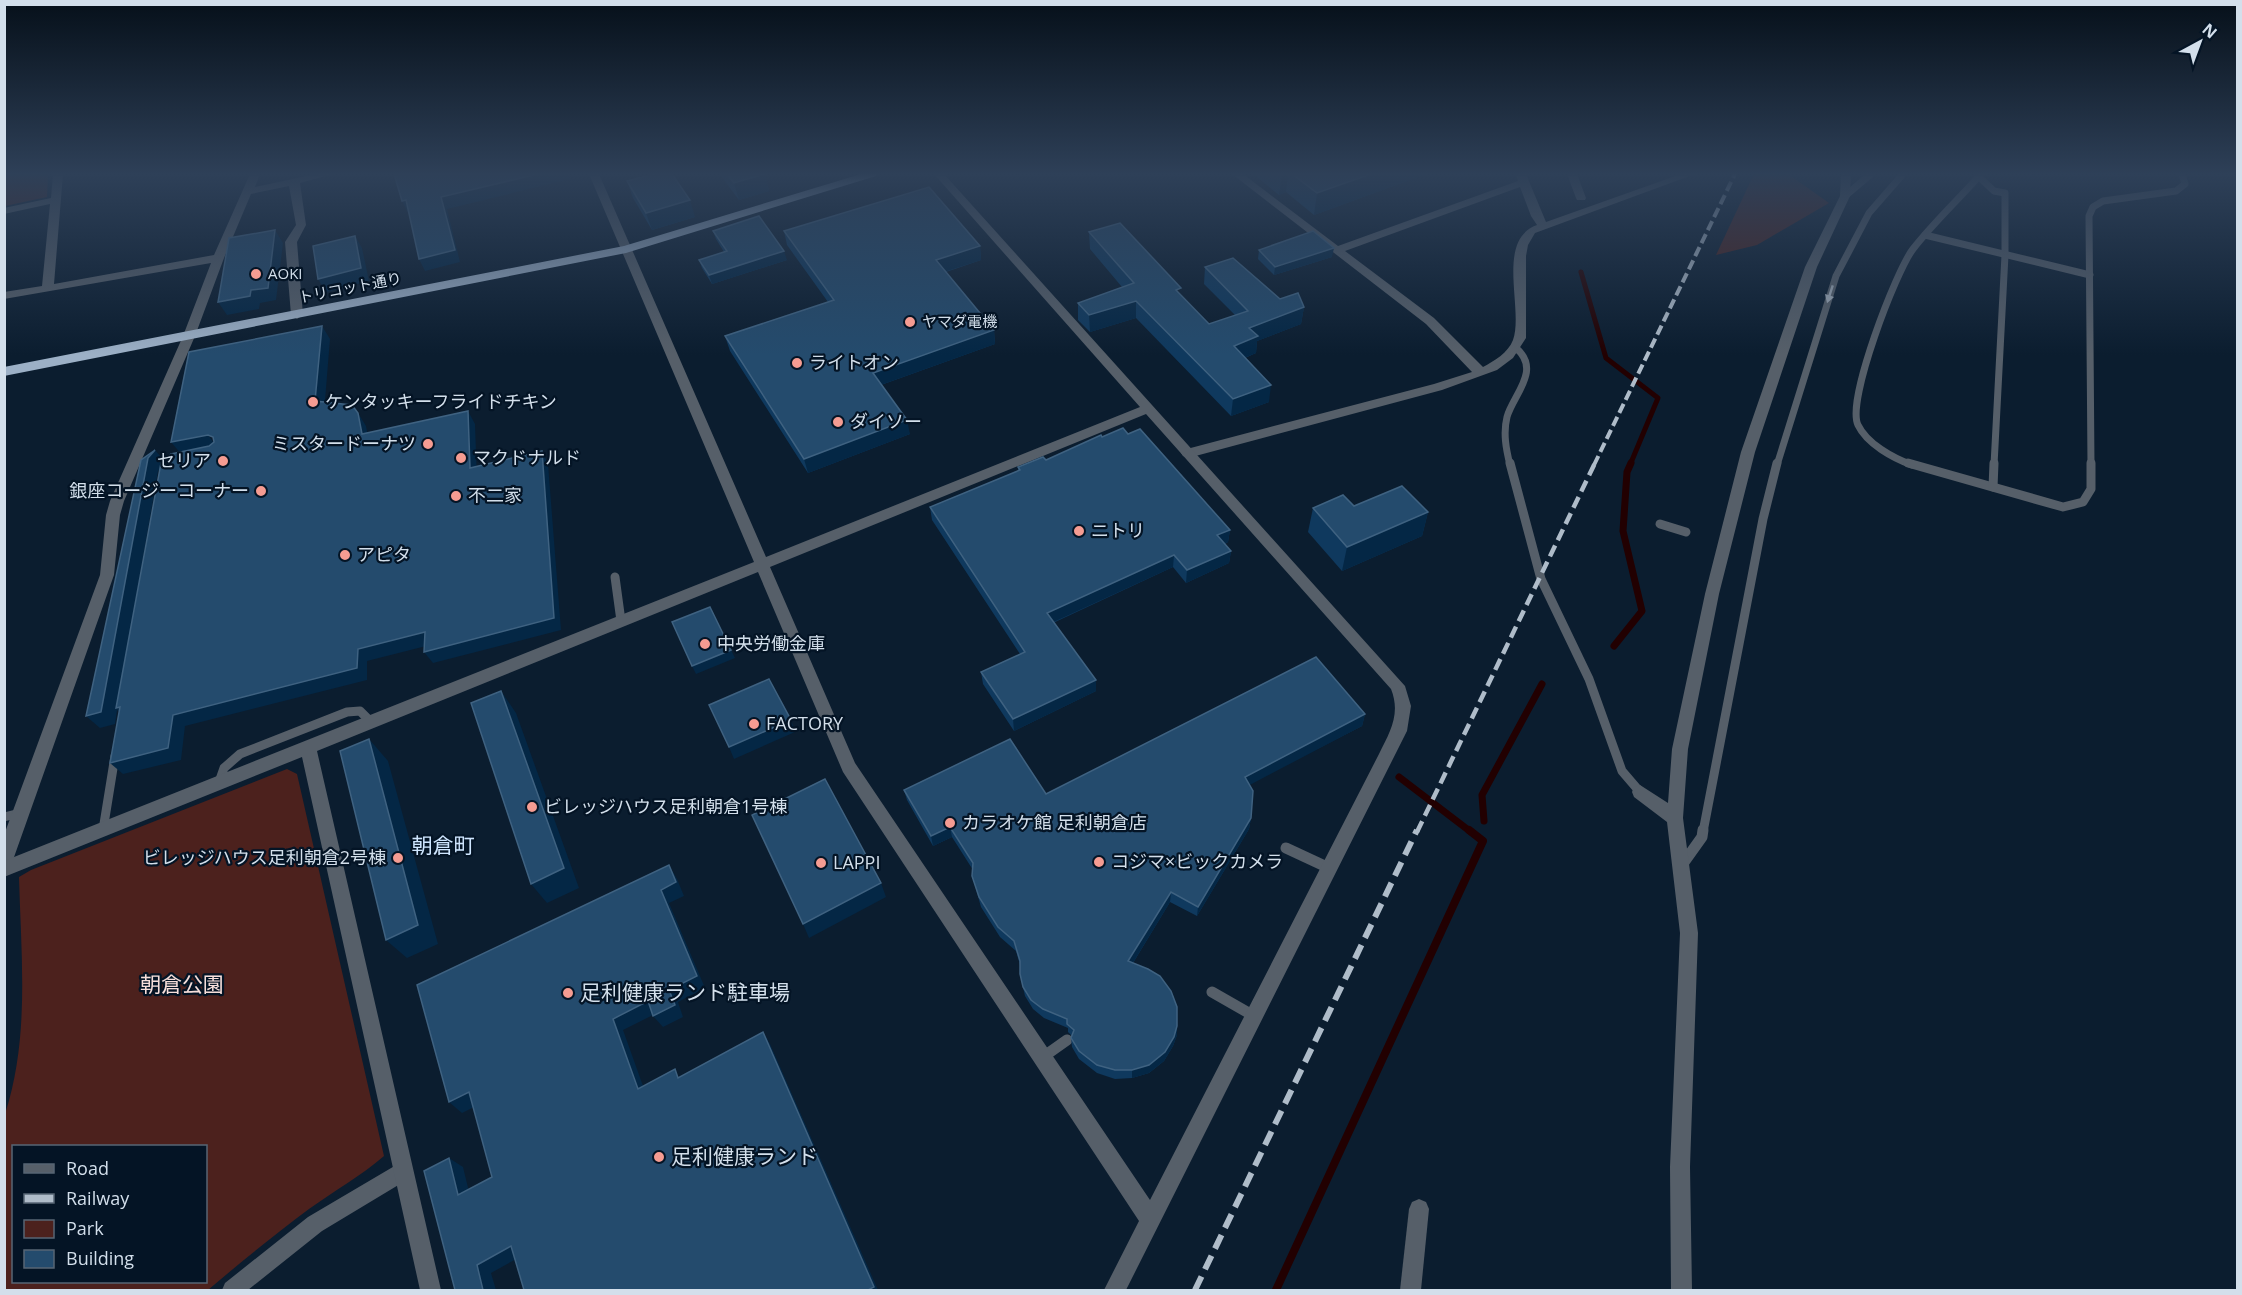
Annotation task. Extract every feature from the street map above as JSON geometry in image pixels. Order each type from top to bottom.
[{"type":"highway","name":"トリコット通り","points":[[4,372],[626,249],[674,234]]},
{"type":"street","points":[[48,287],[52,234]]},
{"type":"street","points":[[4,860],[107,575],[113,514],[117,501],[189,336],[229,234]]},
{"type":"street","points":[[295,234],[291,242],[297,315]]},
{"type":"street","points":[[620,234],[849,767],[1151,1220]]},
{"type":"street","points":[[992,234],[1397,686],[1404,699],[1406,711],[1329,868],[1114,1290]]},
{"type":"street","points":[[1316,234],[1430,321],[1481,373]]},
{"type":"street","points":[[1336,250],[1376,234]]},
{"type":"street","points":[[1188,453],[1438,387],[1481,373],[1499,364],[1516,348],[1522,324],[1520,256],[1522,245],[1529,234]]},
{"type":"street","points":[[1681,1290],[1680,1167],[1689,933],[1675,818],[1680,749],[1712,594],[1748,452],[1811,267],[1827,234]]},
{"type":"street","points":[[4,296],[218,258]]},
{"type":"street","points":[[4,869],[218,785],[1147,409]]},
{"type":"street","points":[[308,747],[431,1290]]},
{"type":"street","points":[[1640,792],[1675,818]]},
{"type":"street","points":[[232,1290],[315,1224],[403,1171]]},
{"type":"street","points":[[1410,1290],[1419,1209]]},
{"type":"lane","points":[[1681,867],[1702,837],[1763,519],[1786,434],[1836,276],[1858,234]]},
{"type":"lane","points":[[1993,488],[2005,234]]},
{"type":"lane","points":[[2089,234],[2090,275],[2091,489],[2083,502],[2063,507],[1909,464],[1885,452],[1865,436],[1855,417],[1857,396],[1886,302],[1912,250],[1925,235],[2090,275]]},
{"type":"lane","points":[[1516,348],[1522,353],[1525,362],[1526,381],[1510,407],[1506,420],[1505,446],[1541,579],[1589,679],[1622,771],[1640,792]]},
{"type":"lane","points":[[1660,524],[1686,532]]},
{"type":"lane","points":[[615,577],[621,621]]},
{"type":"lane","points":[[218,785],[223,768],[236,756],[246,751],[346,711],[360,711],[370,722]]},
{"type":"lane","points":[[103,830],[117,749]]},
{"type":"lane","points":[[4,818],[20,813]]},
{"type":"lane","points":[[1286,848],[1329,868]]},
{"type":"lane","points":[[1212,992],[1254,1016]]},
{"type":"lane","points":[[1042,1057],[1067,1040]]},
{"type":"green space","points":[[1726,234],[1775,234],[1757,245],[1716,255]]},
{"type":"green space","name":"朝倉公園","points":[[287,769],[297,774],[384,1156],[318,1202],[208,1290],[5,1290],[5,1114],[13,1085],[21,1026],[22,966],[19,877],[31,870]]},
{"type":"building","name":"AOKI","points":[[250,234],[274,234],[268,288],[251,290],[250,296],[218,302],[229,238]]},
{"type":"building","points":[[414,234],[451,234],[455,250],[419,259]]},
{"type":"building","points":[[715,234],[772,234],[784,251],[709,275],[699,260],[727,251]]},
{"type":"building","points":[[786,234],[970,234],[980,246],[936,260],[994,330],[873,373],[907,420],[804,459],[725,336],[834,300]]},
{"type":"building","points":[[1091,234],[1131,234],[1181,288],[1176,290],[1209,324],[1248,311],[1205,267],[1233,258],[1280,299],[1298,293],[1304,307],[1249,328],[1258,336],[1234,346],[1271,385],[1233,399],[1136,301],[1089,315],[1078,303],[1134,283]]},
{"type":"building","points":[[1303,234],[1317,234],[1334,248],[1275,267],[1259,250]]},
{"type":"building","points":[[355,236],[361,268],[318,279],[313,246]]},
{"type":"building","name":"アピタ","points":[[322,326],[315,401],[352,405],[358,413],[362,434],[468,411],[470,468],[542,451],[554,618],[424,652],[425,632],[358,649],[357,668],[173,715],[168,748],[110,763],[120,707],[116,708],[161,463],[171,454],[209,446],[214,442],[213,437],[208,435],[171,442],[189,352]]},
{"type":"building","name":"ニトリ","points":[[1123,428],[1128,434],[1140,429],[1230,530],[1217,535],[1231,551],[1187,570],[1174,555],[1047,613],[1096,680],[1013,719],[981,672],[1025,652],[930,507],[1020,470],[1018,467],[1043,457],[1046,460],[1101,435],[1102,437]]},
{"type":"building","points":[[155,450],[148,458],[101,712],[86,716],[141,460]]},
{"type":"building","points":[[1402,486],[1428,512],[1347,547],[1313,508],[1343,495],[1354,506]]},
{"type":"building","name":"中央労働金庫","points":[[710,607],[731,650],[692,666],[672,622]]},
{"type":"building","name":"コジマ×ビックカメラ","points":[[1316,657],[1365,714],[1245,777],[1253,791],[1251,818],[1198,907],[1171,892],[1128,961],[1160,976],[1171,991],[1177,1007],[1177,1026],[1174,1037],[1165,1052],[1149,1065],[1132,1070],[1115,1070],[1097,1065],[1079,1051],[1071,1038],[1074,1030],[1067,1024],[1067,1019],[1043,1009],[1031,1000],[1023,987],[1020,961],[1014,941],[998,927],[979,897],[972,876],[973,863],[950,827],[931,836],[904,790],[1010,739],[1046,794]]},
{"type":"building","name":"FACTORY","points":[[769,679],[791,720],[729,747],[709,705]]},
{"type":"building","name":"ビレッジハウス足利朝倉1号棟","points":[[501,691],[564,868],[531,884],[471,703]]},
{"type":"building","points":[[369,739],[418,925],[386,940],[340,751]]},
{"type":"building","name":"LAPPI","points":[[825,779],[881,883],[803,924],[752,815]]},
{"type":"building","points":[[669,865],[676,882],[661,890],[697,976],[669,990],[675,1005],[653,1016],[648,1001],[613,1019],[638,1089],[675,1069],[678,1078],[763,1032],[874,1287],[868,1290],[524,1290],[511,1246],[477,1265],[483,1290],[455,1290],[424,1171],[449,1158],[458,1195],[492,1177],[469,1092],[449,1102],[417,985]]},
{"type":"waterway","points":[[1581,272],[1606,358],[1658,398],[1630,465]]},
{"type":"waterway","points":[[1614,646],[1642,611],[1623,531],[1627,472],[1631,463]]},
{"type":"waterway","points":[[1484,821],[1482,795],[1542,684]]},
{"type":"waterway","points":[[1399,777],[1471,832]]},
{"type":"waterway","points":[[1276,1290],[1483,841],[1469,830]]},
{"type":"railway","points":[[1594,465],[1706,234]]},
{"type":"railway","points":[[1417,832],[1595,463]]},
{"type":"railway","points":[[1195,1290],[1417,830]]},
{"type":"place","name":"AOKI","points":[[256,274]]},
{"type":"place","name":"ヤマダ電機","points":[[910,322]]},
{"type":"place","name":"ライトオン","points":[[797,363]]},
{"type":"place","name":"ケンタッキーフライドチキン","points":[[313,402]]},
{"type":"place","name":"ダイソー","points":[[838,422]]},
{"type":"place","name":"ミスタードーナツ","points":[[428,444]]},
{"type":"place","name":"マクドナルド","points":[[461,458]]},
{"type":"place","name":"セリア","points":[[223,461]]},
{"type":"place","name":"銀座コージーコーナー","points":[[261,491]]},
{"type":"place","name":"不二家","points":[[456,496]]},
{"type":"place","name":"ニトリ","points":[[1079,531]]},
{"type":"place","name":"アピタ","points":[[345,555]]},
{"type":"place","name":"中央労働金庫","points":[[705,644]]},
{"type":"place","name":"FACTORY","points":[[754,724]]},
{"type":"place","name":"ビレッジハウス足利朝倉1号棟","points":[[532,807]]},
{"type":"place","name":"カラオケ館 足利朝倉店","points":[[950,823]]},
{"type":"place","name":"ビレッジハウス足利朝倉2号棟","points":[[398,858]]},
{"type":"place","name":"コジマ×ビックカメラ","points":[[1099,862]]},
{"type":"place","name":"LAPPI","points":[[821,863]]},
{"type":"place","name":"足利健康ランド駐車場","points":[[568,993]]},
{"type":"place","name":"足利健康ランド","points":[[659,1157]]},
{"type":"district","name":"朝倉町","points":[[443,846]]}]
